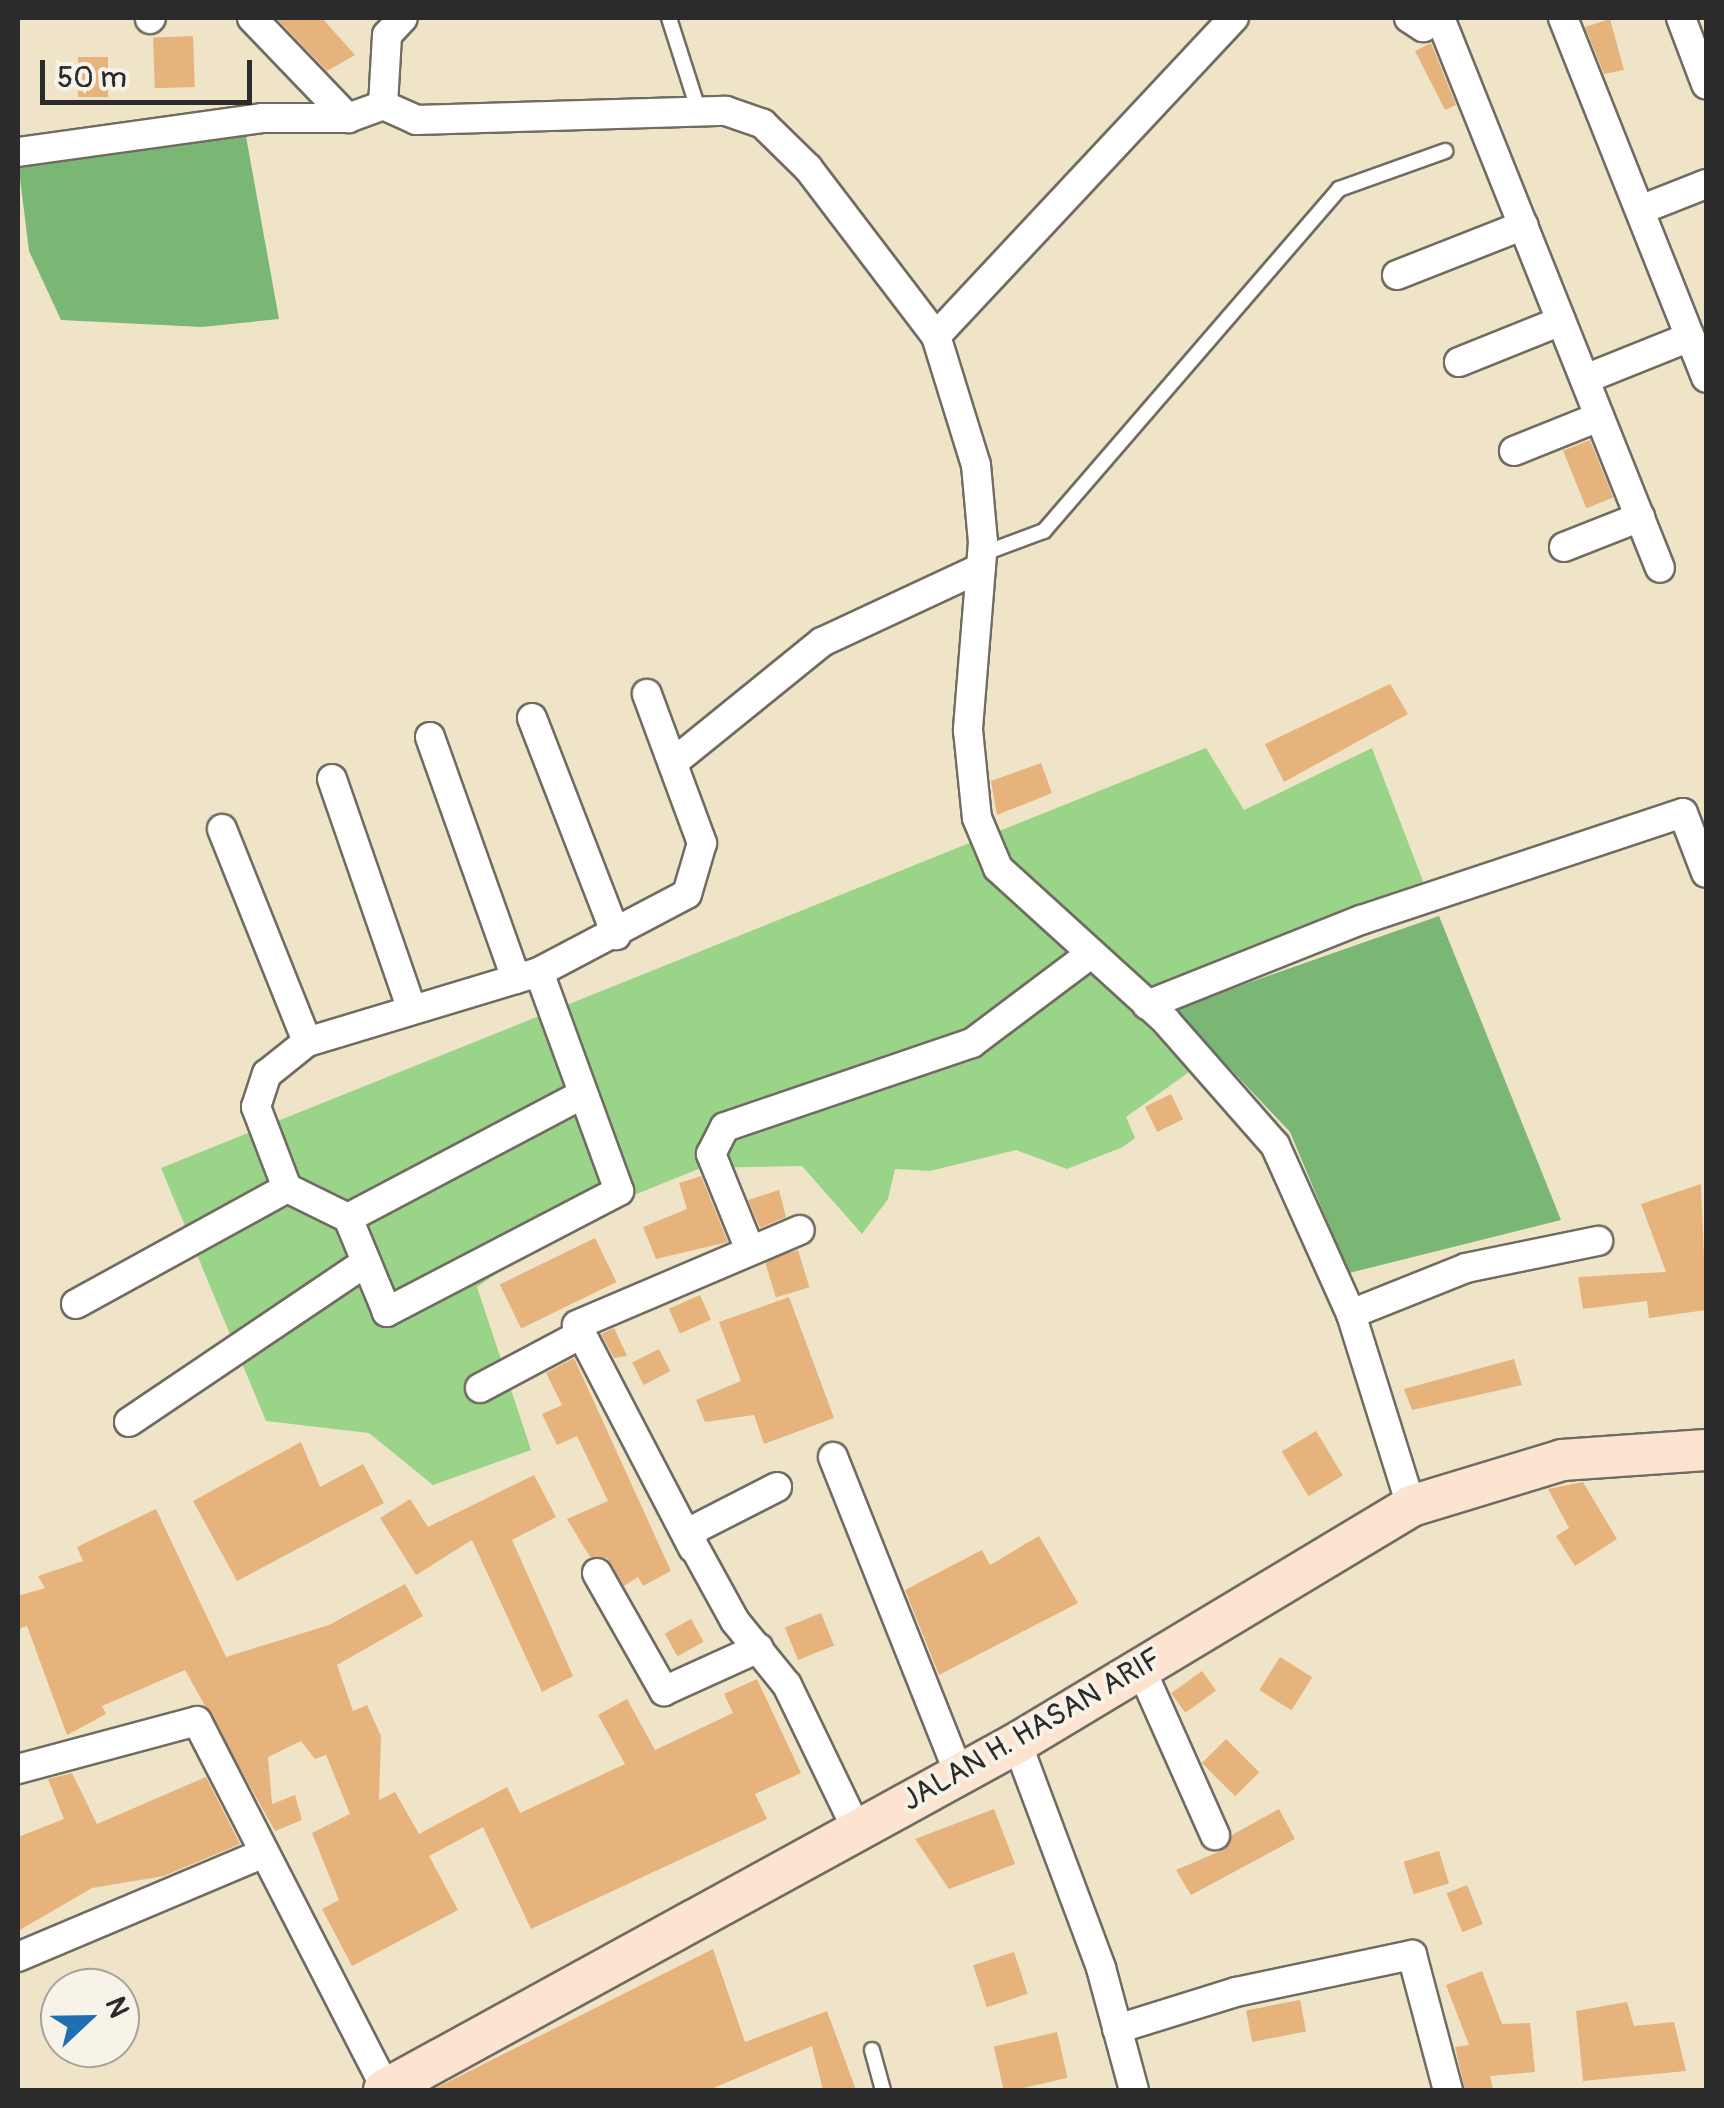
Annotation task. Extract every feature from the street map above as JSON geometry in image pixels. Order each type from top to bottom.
[{"type":"main road","name":"JALAN H. HASAN ARIF","points":[[385,2090],[1017,1743],[1411,1506],[1562,1460],[1706,1450]]},
{"type":"street","points":[[252,18],[348,118]]},
{"type":"street","points":[[383,106],[387,35],[403,18]]},
{"type":"street","points":[[936,336],[1234,18]]},
{"type":"street","points":[[1408,18],[1423,27],[1431,18]]},
{"type":"street","points":[[1440,18],[1660,568]]},
{"type":"street","points":[[1563,18],[1706,378]]},
{"type":"street","points":[[1692,31],[1706,84]]},
{"type":"street","points":[[18,152],[262,118],[348,118],[383,106],[416,120],[700,112],[763,124],[872,241],[936,336],[976,465],[981,561],[968,667],[977,818],[998,868],[1088,956],[1147,1006],[1275,1146],[1351,1314],[1411,1506]]},
{"type":"street","points":[[1640,210],[1706,184]]},
{"type":"street","points":[[1397,275],[1524,225]]},
{"type":"street","points":[[1459,362],[1562,322]]},
{"type":"street","points":[[1585,379],[1690,337]]},
{"type":"street","points":[[1514,451],[1600,417]]},
{"type":"street","points":[[1564,547],[1640,517]]},
{"type":"street","points":[[675,761],[822,642],[981,561]]},
{"type":"street","points":[[430,737],[528,975],[583,1094],[619,1191],[386,1312],[348,1218],[286,1188],[256,1107],[267,1074],[308,1042],[528,975],[616,935],[687,894],[700,870],[702,844],[675,761],[646,694]]},
{"type":"street","points":[[532,718],[616,935]]},
{"type":"street","points":[[332,779],[412,1010]]},
{"type":"street","points":[[1147,1006],[1361,920],[1682,813],[1706,874]]},
{"type":"street","points":[[222,829],[308,1042]]},
{"type":"street","points":[[750,1250],[711,1154],[725,1127],[972,1044],[1088,956]]},
{"type":"street","points":[[348,1218],[583,1094]]},
{"type":"street","points":[[76,1304],[286,1188]]},
{"type":"street","points":[[480,1388],[576,1337],[584,1316],[800,1230]]},
{"type":"street","points":[[1351,1314],[1466,1268],[1598,1241]]},
{"type":"street","points":[[129,1422],[366,1262]]},
{"type":"street","points":[[576,1337],[693,1548],[759,1648],[856,1828]]},
{"type":"street","points":[[833,1457],[960,1774]]},
{"type":"street","points":[[693,1548],[695,1529],[777,1487]]},
{"type":"street","points":[[597,1573],[664,1691],[759,1648]]},
{"type":"street","points":[[1140,1669],[1215,1835]]},
{"type":"street","points":[[18,1769],[193,1719],[385,2090]]},
{"type":"street","points":[[1017,1743],[1117,2029],[1134,2090]]},
{"type":"street","points":[[18,1957],[264,1853]]},
{"type":"street","points":[[1117,2029],[1236,1992],[1412,1955],[1448,2090]]},
{"type":"lane","points":[[668,18],[700,112]]},
{"type":"lane","points":[[981,561],[1044,531],[1339,189],[1444,151]]},
{"type":"lane","points":[[872,2050],[883,2090]]},
{"type":"green space","points":[[245,131],[279,319],[202,327],[61,320],[29,251],[18,162]]},
{"type":"green space","points":[[1206,748],[1244,810],[1372,748],[1426,889],[1158,987],[1134,1014],[1192,1070],[1126,1117],[1135,1138],[1123,1147],[1067,1169],[1016,1150],[930,1171],[895,1169],[888,1199],[862,1234],[802,1166],[701,1168],[577,1218],[477,1287],[531,1450],[433,1485],[369,1433],[266,1421],[161,1168]]},
{"type":"green space","points":[[1439,916],[1561,1220],[1349,1273],[1290,1132],[1174,1009]]},
{"type":"building","points":[[276,18],[322,18],[355,55],[327,71]]},
{"type":"building","points":[[1610,19],[1624,70],[1604,74],[1585,27]]},
{"type":"building","points":[[193,36],[195,87],[155,88],[153,37]]},
{"type":"building","points":[[1431,43],[1456,105],[1445,110],[1415,51]]},
{"type":"building","points":[[78,57],[108,57],[108,97],[78,97]]},
{"type":"building","points":[[1590,440],[1613,497],[1586,508],[1563,451]]},
{"type":"building","points":[[1390,684],[1408,714],[1284,782],[1265,744]]},
{"type":"building","points":[[1041,763],[1052,793],[997,815],[991,781]]},
{"type":"building","points":[[1171,1094],[1183,1119],[1157,1132],[1145,1107]]},
{"type":"building","points":[[701,1176],[728,1242],[656,1259],[643,1227],[687,1209],[679,1183]]},
{"type":"building","points":[[1701,1184],[1706,1310],[1649,1318],[1647,1301],[1583,1309],[1578,1277],[1666,1272],[1641,1204]]},
{"type":"building","points":[[779,1190],[786,1217],[760,1228],[748,1200]]},
{"type":"building","points":[[595,1238],[616,1282],[521,1329],[500,1284]]},
{"type":"building","points":[[798,1250],[809,1287],[776,1298],[765,1260]]},
{"type":"building","points":[[700,1295],[711,1320],[680,1333],[669,1309]]},
{"type":"building","points":[[789,1297],[834,1418],[764,1444],[754,1415],[705,1422],[696,1400],[741,1381],[719,1322]]},
{"type":"building","points":[[614,1328],[627,1356],[614,1358],[601,1334]]},
{"type":"building","points":[[659,1349],[670,1371],[644,1385],[632,1363]]},
{"type":"building","points":[[574,1358],[671,1571],[643,1586],[638,1577],[624,1586],[607,1558],[590,1557],[567,1519],[608,1501],[577,1436],[557,1445],[542,1414],[562,1405],[546,1373]]},
{"type":"building","points":[[1514,1359],[1522,1385],[1412,1410],[1404,1389]]},
{"type":"building","points":[[1316,1431],[1343,1476],[1308,1496],[1282,1452]]},
{"type":"building","points":[[301,1442],[320,1487],[363,1464],[384,1503],[237,1581],[193,1501]]},
{"type":"building","points":[[534,1475],[556,1517],[512,1540],[573,1676],[542,1692],[472,1540],[416,1575],[380,1518],[410,1499],[428,1527]]},
{"type":"building","points":[[1583,1482],[1617,1539],[1575,1566],[1556,1536],[1569,1528],[1548,1489]]},
{"type":"building","points":[[156,1509],[226,1657],[329,1625],[405,1584],[423,1616],[337,1665],[353,1711],[367,1705],[381,1736],[379,1800],[395,1792],[419,1834],[507,1787],[520,1813],[625,1764],[598,1715],[627,1699],[655,1750],[733,1713],[724,1694],[757,1679],[801,1773],[755,1794],[767,1819],[531,1929],[483,1827],[429,1856],[458,1910],[352,1966],[322,1909],[339,1900],[312,1833],[350,1814],[326,1755],[315,1759],[301,1741],[268,1757],[272,1804],[295,1795],[302,1820],[275,1831],[185,1670],[102,1706],[106,1714],[67,1735],[27,1626],[18,1629],[18,1596],[45,1588],[38,1576],[83,1561],[77,1547]]},
{"type":"building","points":[[1039,1536],[1078,1603],[939,1675],[905,1590],[982,1550],[990,1565]]},
{"type":"building","points":[[821,1613],[834,1645],[798,1660],[785,1628]]},
{"type":"building","points":[[691,1619],[704,1642],[677,1656],[665,1634]]},
{"type":"building","points":[[1280,1657],[1312,1677],[1292,1710],[1259,1690]]},
{"type":"building","points":[[1202,1671],[1216,1690],[1185,1713],[1171,1693]]},
{"type":"building","points":[[1226,1739],[1259,1772],[1235,1796],[1202,1763]]},
{"type":"building","points":[[72,1773],[97,1824],[206,1777],[240,1844],[164,1876],[92,1888],[18,1931],[18,1837],[64,1819],[48,1779]]},
{"type":"building","points":[[994,1809],[1015,1864],[949,1889],[915,1839]]},
{"type":"building","points":[[1279,1809],[1295,1839],[1191,1895],[1176,1870],[1223,1850],[1232,1835]]},
{"type":"building","points":[[1439,1851],[1449,1884],[1414,1894],[1404,1862]]},
{"type":"building","points":[[1467,1885],[1483,1924],[1462,1932],[1447,1893]]},
{"type":"building","points":[[713,1949],[745,2042],[827,2011],[856,2090],[823,2090],[812,2046],[709,2090],[432,2090]]},
{"type":"building","points":[[1014,1952],[1028,1994],[987,2007],[973,1965]]},
{"type":"building","points":[[1482,1971],[1502,2024],[1530,2023],[1535,2072],[1490,2076],[1493,2090],[1465,2090],[1455,2047],[1469,2045],[1446,1985]]},
{"type":"building","points":[[1300,2000],[1306,2031],[1252,2042],[1246,2010]]},
{"type":"building","points":[[1627,2002],[1634,2026],[1674,2022],[1686,2071],[1583,2081],[1576,2011]]},
{"type":"building","points":[[1057,2032],[1068,2078],[1004,2090],[994,2047]]}]
